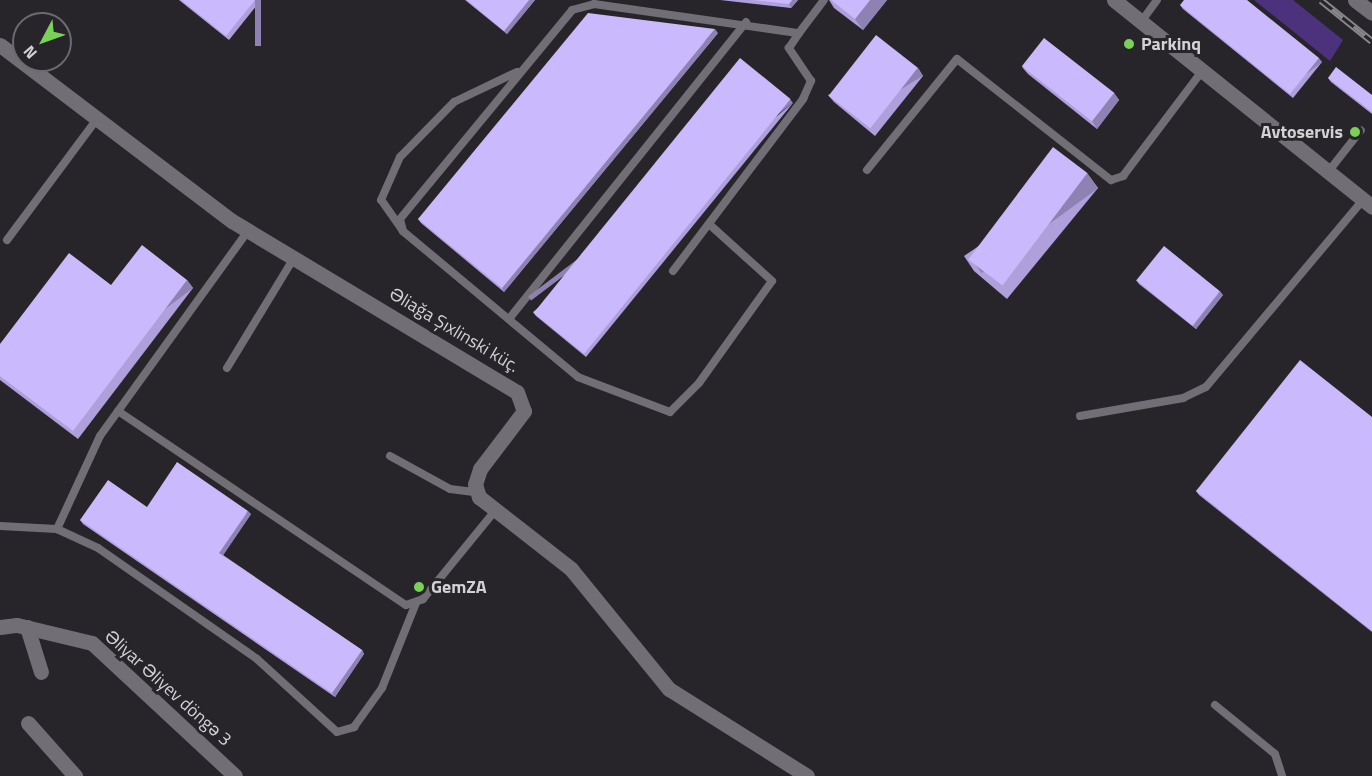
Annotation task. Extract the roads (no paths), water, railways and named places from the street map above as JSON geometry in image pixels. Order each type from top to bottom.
[{"type":"street","points":[[1114,0],[1368,203]]},
{"type":"street","points":[[1358,1],[1372,13]]},
{"type":"street","name":"Əliağa Şıxlinski küç.","points":[[0,45],[248,231],[517,392],[522,399],[521,418],[480,469],[476,492]]},
{"type":"street","points":[[476,492],[494,512],[571,569],[669,689],[807,776]]},
{"type":"street","name":"Əliyar Əliyev döngə 3","points":[[0,627],[27,627],[92,643],[235,776]]},
{"type":"street","points":[[27,627],[41,672]]},
{"type":"street","points":[[28,723],[75,776]]},
{"type":"lane","points":[[674,271],[803,99],[811,81],[789,48],[824,0]]},
{"type":"lane","points":[[1141,22],[1157,0]]},
{"type":"lane","points":[[403,231],[400,219],[518,72],[572,10],[594,4],[747,22],[799,33]]},
{"type":"lane","points":[[509,319],[747,22]]},
{"type":"lane","points":[[867,170],[957,59],[1112,180],[1123,176],[1202,71]]},
{"type":"lane","points":[[518,72],[454,102],[400,158],[381,200],[403,231],[578,377],[670,412],[699,383],[772,281],[709,224]]},
{"type":"lane","points":[[7,240],[97,119]]},
{"type":"lane","points":[[1328,172],[1361,130]]},
{"type":"lane","points":[[1080,416],[1183,398],[1206,387],[1368,203]]},
{"type":"lane","points":[[57,529],[83,467],[118,411],[248,231]]},
{"type":"lane","points":[[227,368],[294,258]]},
{"type":"lane","points":[[118,411],[396,601],[416,603]]},
{"type":"lane","points":[[390,456],[450,489],[476,492]]},
{"type":"lane","points":[[0,526],[57,529],[98,548],[258,659],[337,732],[354,727],[382,688],[416,603],[494,512]]},
{"type":"lane","points":[[1215,705],[1275,754],[1282,776]]},
{"type":"railway","points":[[1321,0],[1372,41]]},
{"type":"place","name":"Parkinq","points":[[1129,44]]},
{"type":"place","name":"Avtoservis","points":[[1355,132]]},
{"type":"place","name":"GemZA","points":[[419,587]]}]
